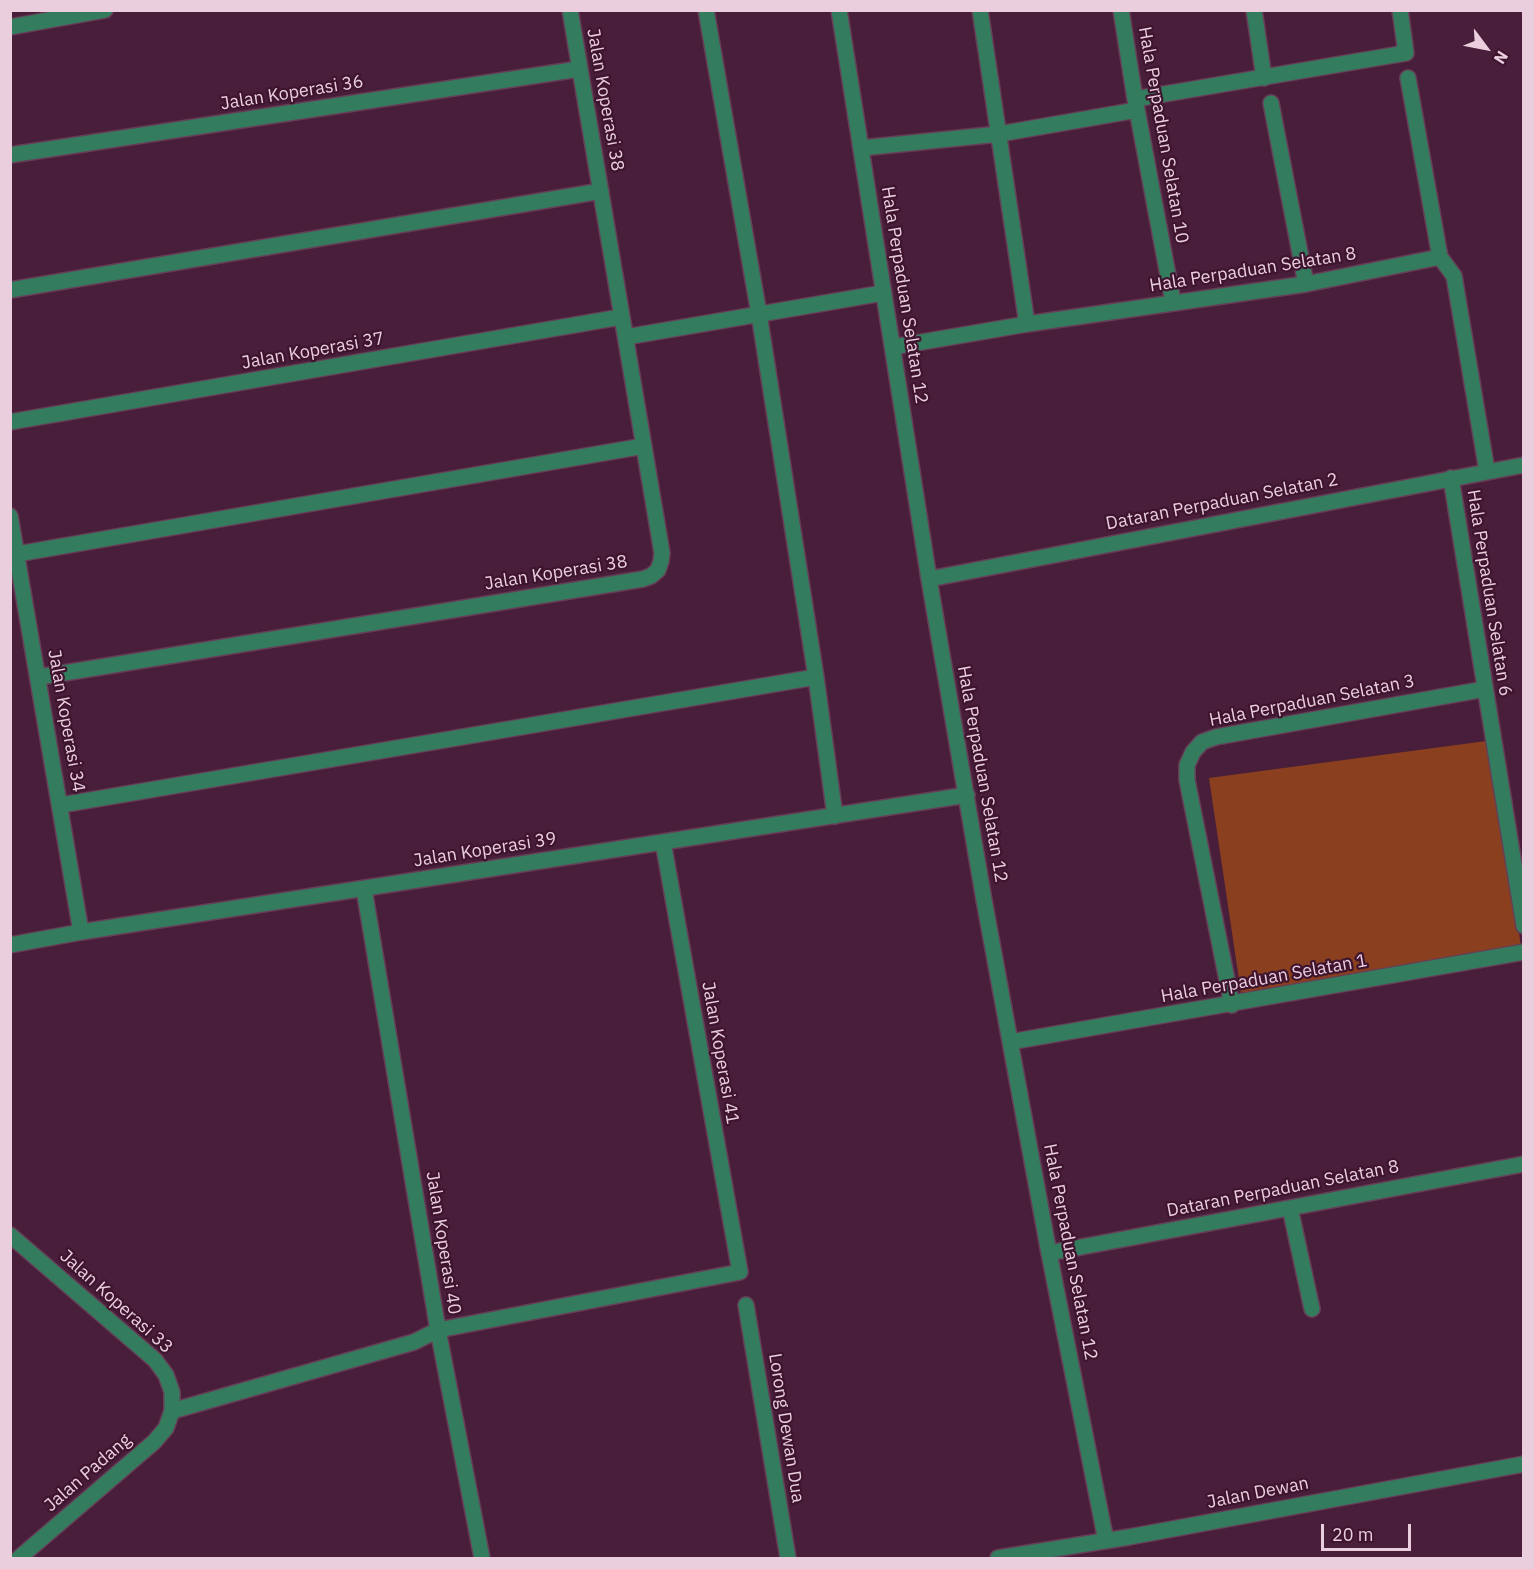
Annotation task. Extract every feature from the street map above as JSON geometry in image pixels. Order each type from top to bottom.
[{"type":"street","points":[[10,27],[105,10]]},
{"type":"street","name":"Jalan Koperasi 38","points":[[39,677],[620,583],[651,576],[662,561],[662,553],[570,10]]},
{"type":"street","points":[[706,10],[759,314],[816,677],[835,816]]},
{"type":"street","name":"Hala Perpaduan Selatan 12","points":[[839,10],[929,579],[1010,1042],[1106,1541]]},
{"type":"street","points":[[981,10],[1027,324]]},
{"type":"street","name":"Hala Perpaduan Selatan 10","points":[[1122,10],[1136,105],[1173,302]]},
{"type":"street","points":[[1254,10],[1264,78]]},
{"type":"street","points":[[861,148],[999,134],[1264,78],[1406,53],[1400,10]]},
{"type":"street","name":"Jalan Koperasi 36","points":[[10,155],[579,69]]},
{"type":"street","points":[[1408,78],[1440,256],[1454,276],[1486,471]]},
{"type":"street","points":[[1271,103],[1306,284]]},
{"type":"street","points":[[10,290],[601,191]]},
{"type":"street","name":"Hala Perpaduan Selatan 8","points":[[892,347],[1027,324],[1306,284],[1440,256]]},
{"type":"street","points":[[626,337],[883,293]]},
{"type":"street","name":"Jalan Koperasi 37","points":[[10,422],[621,317]]},
{"type":"street","points":[[17,554],[644,446]]},
{"type":"street","name":"Dataran Perpaduan Selatan 2","points":[[929,579],[1524,465]]},
{"type":"street","name":"Hala Perpaduan Selatan 6","points":[[1451,478],[1524,926]]},
{"type":"street","name":"Jalan Koperasi 34","points":[[10,516],[61,804],[81,932]]},
{"type":"street","points":[[61,804],[816,677]]},
{"type":"street","name":"Hala Perpaduan Selatan 3","points":[[1232,1005],[1186,780],[1187,765],[1192,752],[1202,742],[1216,737],[1485,689]]},
{"type":"street","name":"Jalan Koperasi 39","points":[[10,945],[81,932],[967,795]]},
{"type":"street","name":"Jalan Koperasi 41","points":[[438,1330],[740,1272],[663,842]]},
{"type":"street","name":"Jalan Koperasi 40","points":[[172,1411],[414,1341],[438,1330],[364,889]]},
{"type":"street","name":"Hala Perpaduan Selatan 1","points":[[1010,1042],[1232,1005],[1524,952]]},
{"type":"street","name":"Dataran Perpaduan Selatan 8","points":[[1050,1253],[1524,1164]]},
{"type":"street","points":[[1290,1208],[1312,1309]]},
{"type":"street","name":"Jalan Koperasi 33","points":[[10,1235],[155,1360],[166,1375],[172,1392],[172,1411]]},
{"type":"street","name":"Lorong Dewan Dua","points":[[746,1305],[788,1558]]},
{"type":"street","points":[[438,1330],[482,1558]]},
{"type":"street","name":"Jalan Padang","points":[[19,1558],[154,1442],[166,1428],[172,1411]]},
{"type":"street","name":"Jalan Dewan","points":[[998,1558],[1106,1541],[1524,1464]]},
{"type":"shaded area","points":[[1494,740],[1521,948],[1241,993],[1209,778]]}]
